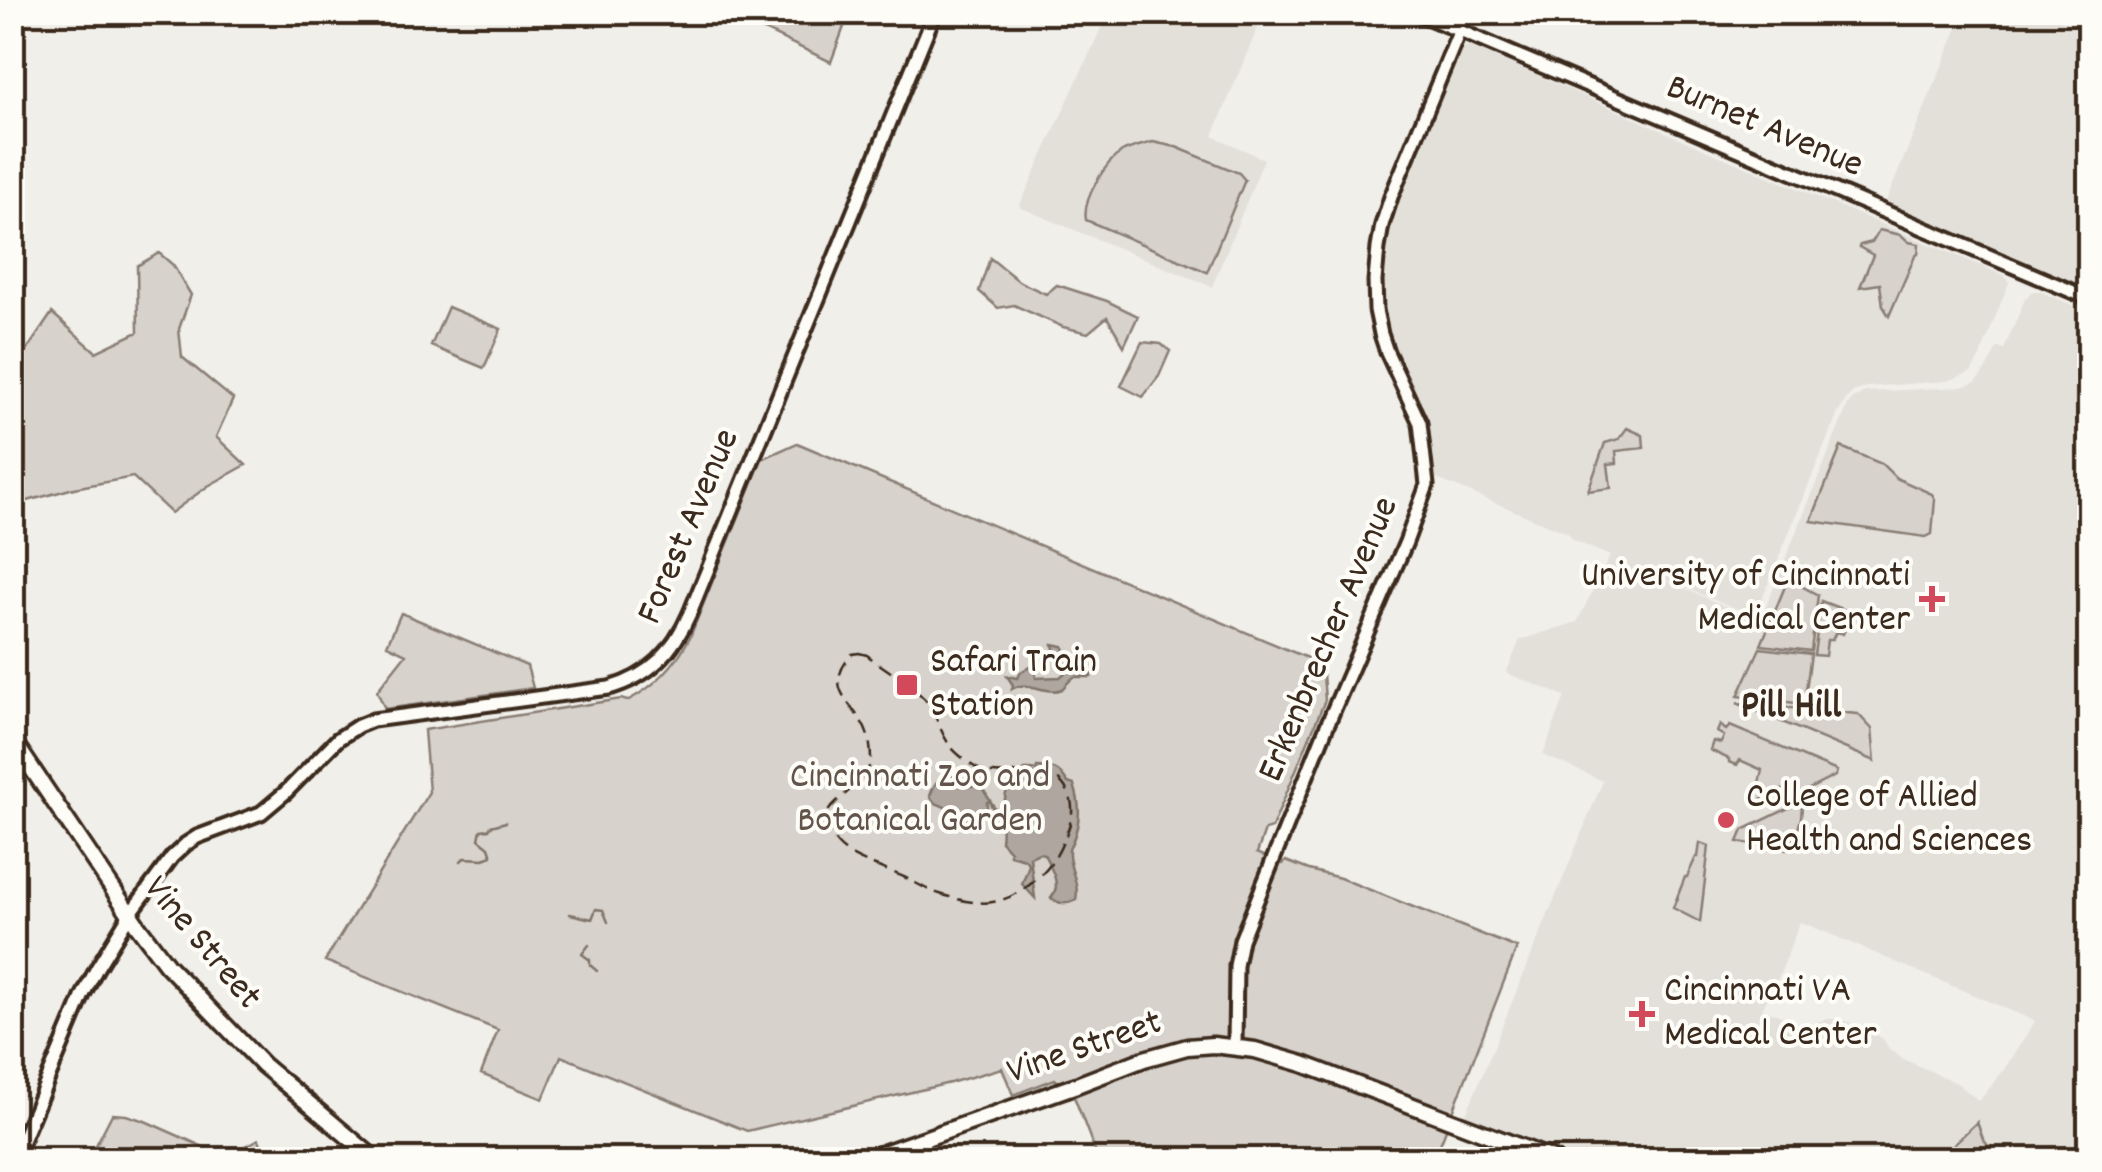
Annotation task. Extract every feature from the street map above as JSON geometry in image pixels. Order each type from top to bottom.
[{"type":"main road","name":"Vine Street","points":[[12,738],[167,965],[253,1055],[376,1160]]},
{"type":"main road","name":"Vine Street","points":[[864,1160],[1170,1051],[1200,1046],[1235,1046],[1303,1064],[1555,1160]]},
{"type":"street","name":"Forest Avenue","points":[[14,1160],[97,968],[130,914],[181,848],[215,829],[260,813],[338,739],[358,726],[385,717],[608,688],[636,678],[662,660],[690,614],[935,12]]},
{"type":"street","name":"Burnet Avenue","points":[[1415,12],[2090,299]]},
{"type":"street","name":"Erkenbrecher Avenue","points":[[1235,1046],[1236,966],[1241,940],[1427,485],[1420,423],[1380,334],[1375,281],[1382,225],[1391,198],[1460,32]]},
{"type":"shaded area","points":[[1252,12],[1262,17],[1213,136],[1264,159],[1212,287],[1019,207],[1108,13]]},
{"type":"shaded area","points":[[1964,13],[2044,13],[2089,32],[2089,299],[1882,211]]},
{"type":"shaded area","points":[[1466,46],[1480,50],[2003,275],[2009,282],[1971,372],[1947,381],[1867,387],[1848,397],[1757,611],[1747,613],[1633,567],[1760,621],[1854,398],[1865,392],[1961,387],[1976,382],[1997,348],[2004,349],[2032,291],[2089,312],[2089,1159],[1555,1159],[1462,1124],[1603,781],[1543,755],[1565,696],[1506,673],[1520,640],[1577,622],[1610,556],[1573,540],[1568,533],[1435,478],[1428,425],[1388,336],[1382,283],[1389,227],[1460,51]],"holes":[[[1800,922],[2035,1021],[1979,1101],[1957,1083],[1901,1058],[1875,1034],[1839,1019],[1807,1025],[1762,1009]]]},
{"type":"shaded area","points":[[1053,644],[1063,646],[1073,665],[1091,670],[1091,677],[1074,677],[1056,691],[1024,686],[1012,689],[1007,676],[1017,678],[1029,667],[1035,669],[1036,678],[1060,677],[1066,672]]},
{"type":"shaded area","points":[[1037,767],[1059,772],[1074,785],[1078,797],[1078,822],[1069,856],[1077,893],[1076,900],[1069,902],[1051,898],[1056,882],[1044,854],[1030,857],[1035,898],[1022,884],[1029,865],[1025,859],[1010,855],[1001,841],[1001,824],[989,801],[976,822],[960,818],[930,796],[938,781],[953,776],[961,786],[981,786],[1001,812],[1012,782],[1025,770]]},
{"type":"green space","points":[[728,13],[827,13],[845,24],[831,62]]},
{"type":"green space","points":[[1153,142],[1176,147],[1239,173],[1245,180],[1207,272],[1086,220],[1091,192],[1115,157]]},
{"type":"green space","points":[[1879,230],[1919,244],[1889,316],[1883,306],[1880,284],[1860,287],[1873,255],[1859,247],[1872,242]]},
{"type":"green space","points":[[159,253],[173,265],[191,295],[179,329],[182,357],[233,399],[216,437],[246,465],[171,513],[133,477],[13,505],[13,359],[20,360],[52,313],[96,352],[138,332],[137,266]]},
{"type":"green space","points":[[990,258],[1020,282],[1046,294],[1057,285],[1138,316],[1124,346],[1107,317],[1088,333],[1063,327],[1014,305],[998,308],[979,291]]},
{"type":"green space","points":[[448,307],[501,329],[484,368],[431,346]]},
{"type":"green space","points":[[1142,342],[1161,344],[1170,351],[1159,376],[1143,397],[1121,386]]},
{"type":"green space","points":[[1627,428],[1643,435],[1644,448],[1616,451],[1617,463],[1608,464],[1611,488],[1588,491],[1605,443],[1619,439]]},
{"type":"green space","name":"Cincinnati Zoo and Botanical Garden","points":[[797,443],[1312,660],[1323,674],[1325,700],[1272,828],[1265,830],[1257,853],[1283,864],[1286,861],[1340,878],[1517,948],[1434,1160],[1098,1159],[1075,1099],[1055,1079],[1013,1095],[1002,1068],[747,1131],[561,1056],[543,1099],[481,1074],[498,1030],[325,961],[429,792],[424,730],[627,701],[646,689],[671,665],[690,637],[762,459]]},
{"type":"green space","points":[[1841,447],[1882,464],[1896,478],[1932,494],[1932,534],[1926,537],[1811,521]]},
{"type":"green space","points":[[1788,579],[1818,595],[1811,651],[1761,645]]},
{"type":"green space","points":[[1821,601],[1852,613],[1843,634],[1836,632],[1832,640],[1827,640],[1825,656],[1814,655]]},
{"type":"green space","points":[[401,613],[527,666],[533,688],[385,709],[377,691],[406,654],[387,645]]},
{"type":"green space","points":[[1760,648],[1811,654],[1804,704],[1738,696]]},
{"type":"green space","points":[[1737,703],[1858,714],[1872,729],[1875,761]]},
{"type":"green space","points":[[1720,725],[1837,771],[1835,776],[1801,793],[1778,790],[1757,803],[1762,770],[1740,760],[1737,765],[1729,762],[1710,750],[1713,741],[1721,743],[1724,736],[1717,732]]},
{"type":"green space","points":[[1801,802],[1799,826],[1787,849],[1738,842],[1743,830]]},
{"type":"green space","points":[[1700,843],[1709,846],[1700,922],[1673,908],[1698,857]]},
{"type":"green space","points":[[112,1114],[145,1121],[208,1149],[233,1153],[259,1139],[264,1153],[272,1159],[89,1159]]},
{"type":"green space","points":[[1977,1122],[1993,1159],[1938,1159]]},
{"type":"waterway","points":[[461,861],[492,856],[489,847],[479,839],[481,830],[506,822]]},
{"type":"waterway","points":[[570,914],[592,919],[596,909],[603,910],[608,922]]},
{"type":"waterway","points":[[589,945],[582,954],[597,971]]},
{"type":"railway","points":[[859,653],[922,696],[948,742],[973,766],[994,773],[1050,775],[1067,790],[1072,813],[1069,827],[1049,867],[1025,888],[991,902],[955,898],[860,860],[835,841],[829,828],[829,810],[860,780],[871,760],[867,732],[846,700],[839,680],[852,654],[859,653]]},
{"type":"place","name":"University of Cincinnati Medical Center","points":[[1932,599]]},
{"type":"place","name":"Safari Train Station","points":[[907,685]]},
{"type":"place","name":"College of Allied Health and Sciences","points":[[1726,820]]},
{"type":"place","name":"Cincinnati VA Medical Center","points":[[1642,1014]]},
{"type":"district","name":"Pill Hill","points":[[1791,708]]}]
